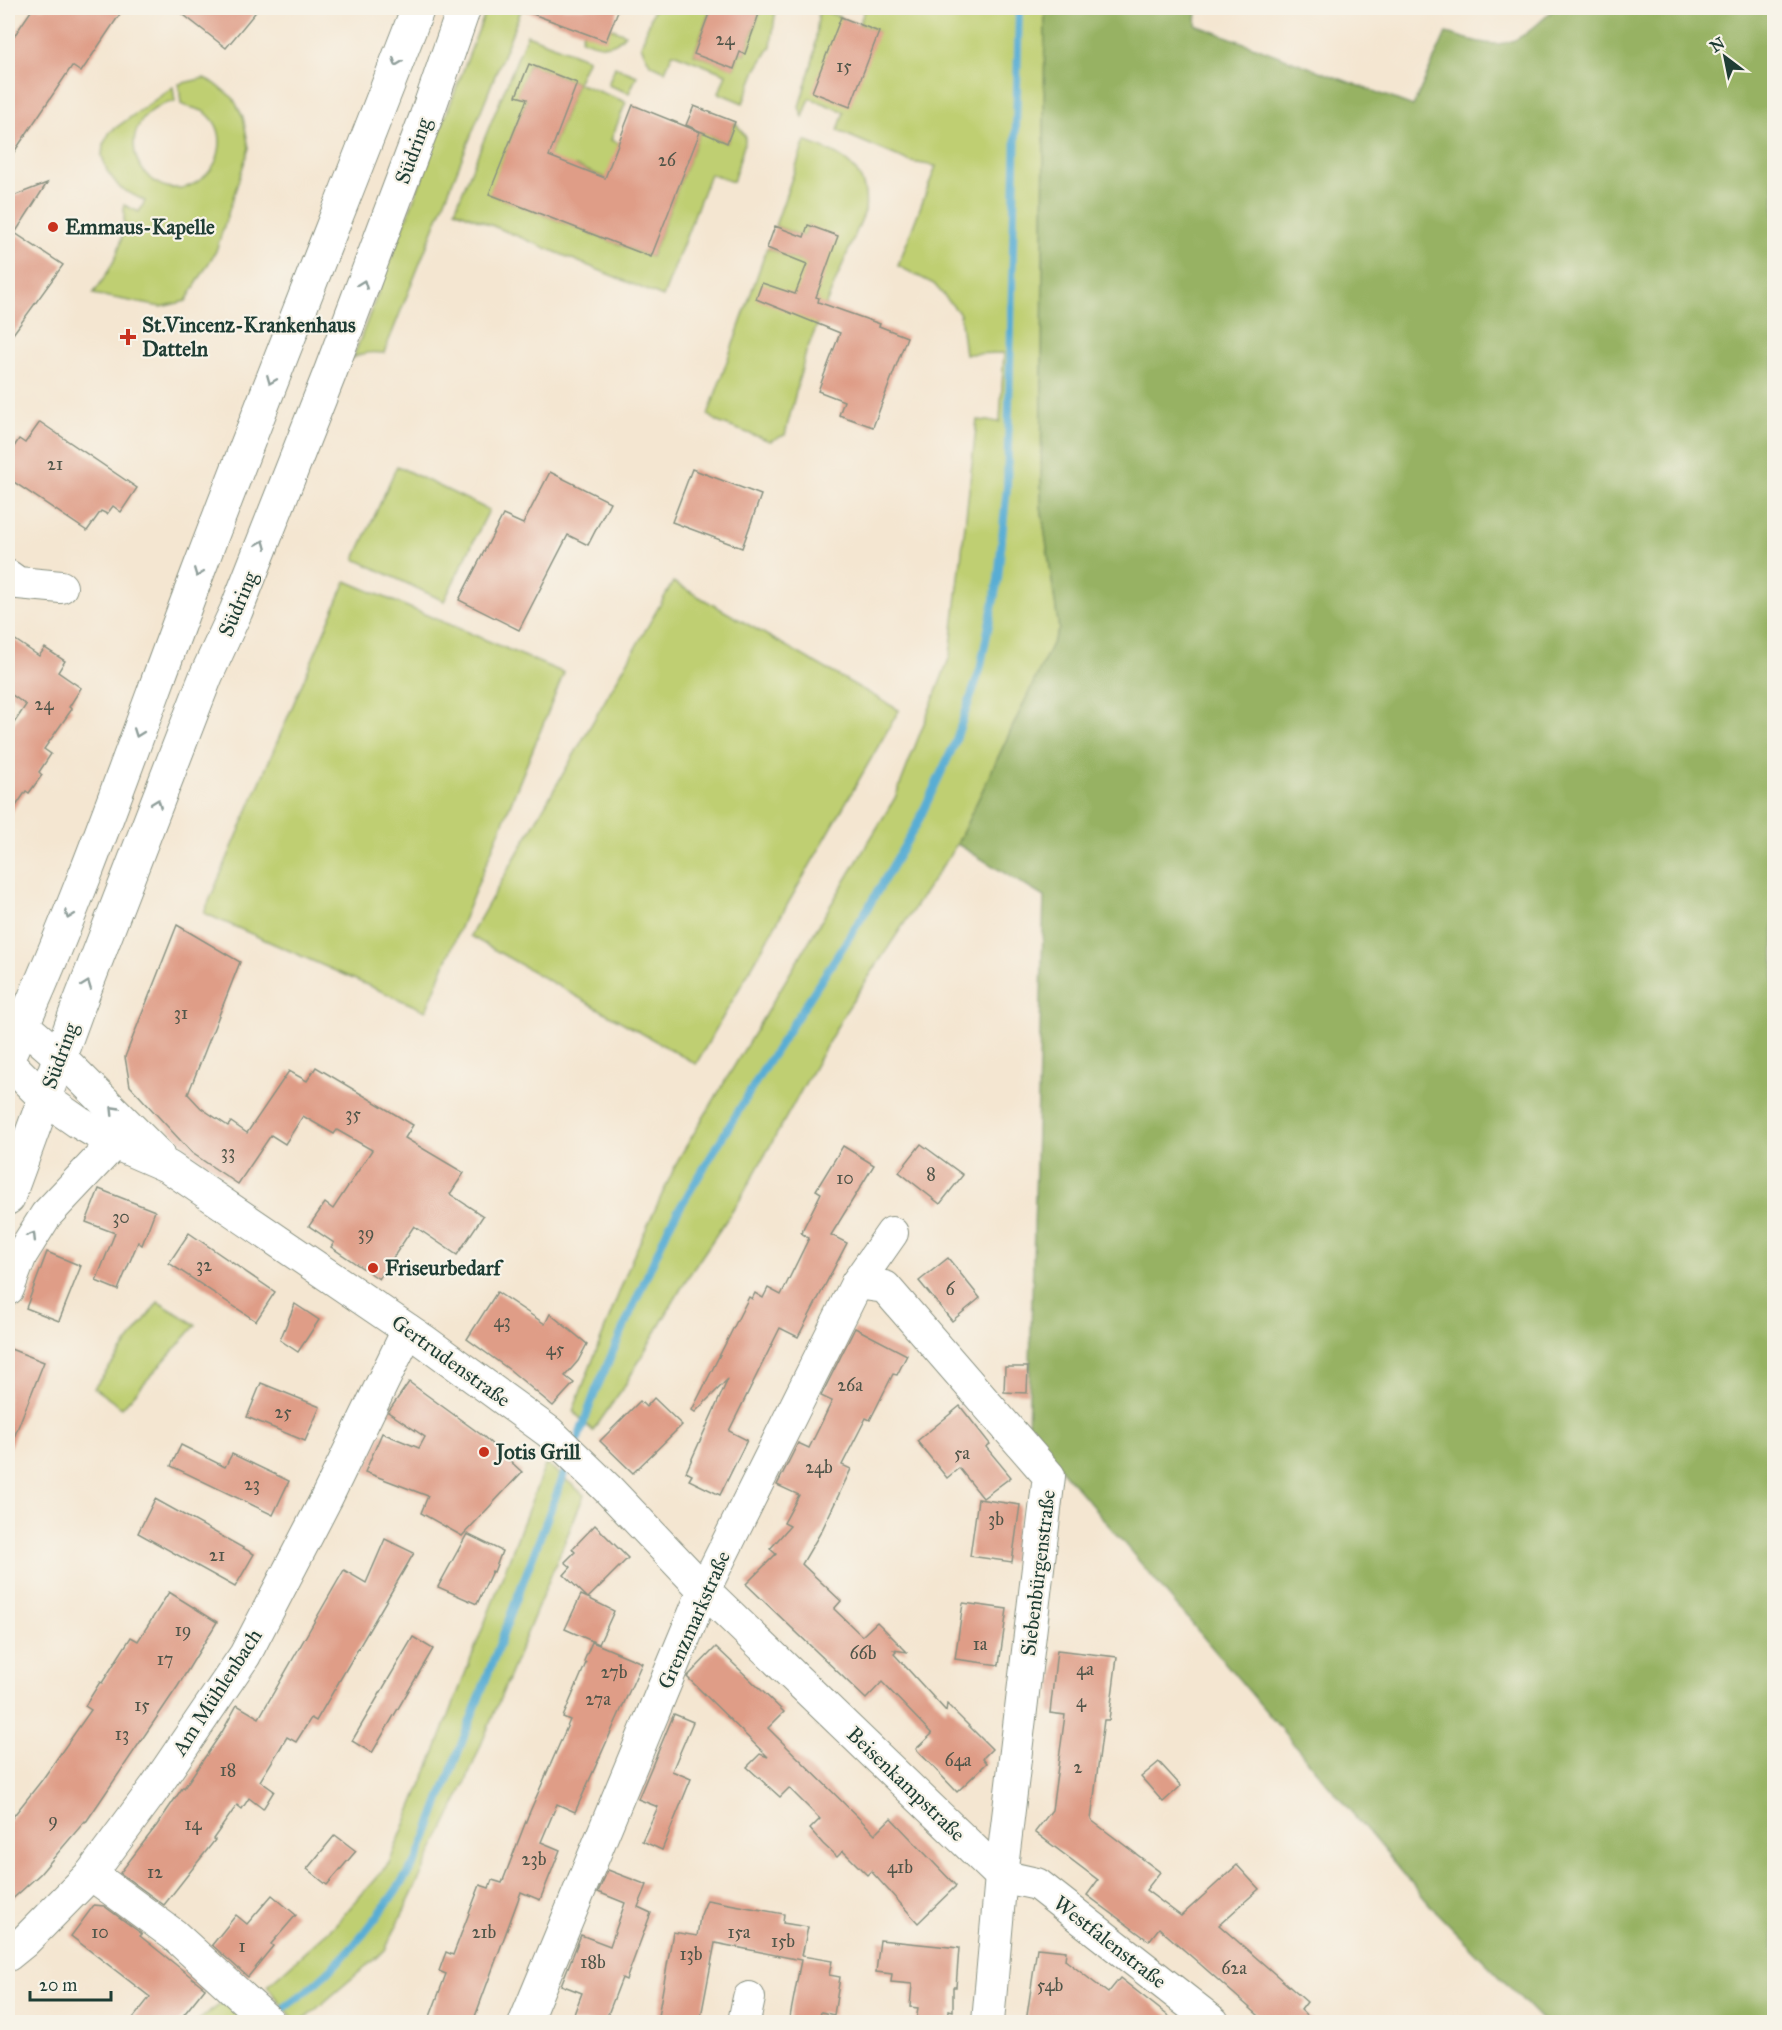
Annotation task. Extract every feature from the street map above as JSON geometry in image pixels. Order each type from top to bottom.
[{"type":"main road","points":[[8,1057],[15,1018],[43,981],[104,826],[255,423],[418,8]]},
{"type":"main road","name":"Südring","points":[[8,1198],[206,676],[236,611],[331,370],[422,128],[464,8]]},
{"type":"street","points":[[8,576],[18,583],[61,587]]},
{"type":"street","name":"Gertrudenstraße","points":[[15,1018],[60,1057],[169,1167]]},
{"type":"street","name":"Gertrudenstraße","points":[[8,1062],[45,1099],[78,1122],[114,1143],[169,1167],[408,1329],[549,1432],[609,1490],[704,1590]]},
{"type":"street","points":[[8,1289],[21,1255],[46,1215],[114,1143]]},
{"type":"street","name":"Grenzmarkstraße","points":[[525,2022],[704,1590],[857,1283],[892,1233]]},
{"type":"street","name":"Siebenbürgenstraße","points":[[857,1283],[885,1287],[1049,1476],[1001,1876]]},
{"type":"street","name":"Am Mühlenbach","points":[[8,1955],[92,1874],[156,1786],[245,1655],[326,1499],[408,1329]]},
{"type":"street","name":"Beisenkampstraße","points":[[704,1590],[1001,1876]]},
{"type":"street","points":[[92,1874],[174,1935],[259,2013]]},
{"type":"street","points":[[988,2022],[1001,1876]]},
{"type":"street","name":"Westfalenstraße","points":[[1001,1876],[1037,1884],[1213,2022]]},
{"type":"green space","points":[[487,8],[522,8],[384,353],[368,353],[353,358]]},
{"type":"green space","points":[[654,8],[711,8],[694,54],[734,68],[740,52],[745,54],[761,8],[776,8],[771,46],[756,70],[743,103],[719,93],[726,74],[673,53],[665,71],[650,64],[641,46]]},
{"type":"green space","points":[[819,8],[878,32],[859,24],[866,8],[1045,8],[1041,506],[1059,629],[957,844],[846,1011],[739,1201],[686,1280],[625,1385],[593,1431],[573,1411],[632,1259],[679,1158],[895,798],[950,656],[977,420],[1000,422],[1004,353],[965,354],[960,314],[934,284],[898,266],[936,166],[911,162],[838,131],[844,112],[810,98],[803,117],[799,107],[814,56]]},
{"type":"green space","points":[[1045,8],[1197,8],[1196,25],[1413,106],[1446,33],[1481,42],[1502,44],[1523,36],[1554,8],[1774,8],[1774,2022],[1544,2022],[1436,1912],[1028,1430],[1044,897],[957,844],[1059,629],[1041,506]]},
{"type":"green space","points":[[611,28],[625,34],[620,40],[610,45],[605,46],[581,39],[583,32]]},
{"type":"green space","points":[[527,35],[588,59],[577,83],[529,64],[517,96],[527,99],[490,194],[651,257],[700,131],[727,143],[735,122],[745,136],[733,182],[710,174],[663,297],[455,210]]},
{"type":"green space","points":[[615,67],[637,76],[629,93],[608,85]]},
{"type":"green space","points":[[204,78],[233,98],[243,117],[249,148],[216,251],[186,301],[161,307],[93,294],[118,252],[123,231],[124,205],[139,212],[145,201],[120,188],[107,171],[102,156],[103,145],[110,132],[173,87],[175,102],[159,106],[150,112],[138,127],[134,142],[136,158],[155,182],[169,188],[184,187],[200,180],[213,166],[217,157],[220,148],[218,129],[206,113],[181,104],[179,84]]},
{"type":"green space","points":[[577,83],[626,102],[611,140],[647,154],[634,189],[576,166],[543,171]]},
{"type":"green space","points":[[805,141],[841,157],[850,164],[863,183],[865,211],[806,352],[785,435],[770,441],[720,423],[708,415],[767,248],[825,271],[808,225],[804,237],[775,226]]},
{"type":"green space","points":[[397,466],[489,510],[444,601],[355,559]]},
{"type":"green space","points":[[346,581],[564,673],[426,1011],[204,913]]},
{"type":"green space","points":[[673,582],[899,710],[696,1064],[470,936]]},
{"type":"green space","points":[[158,1302],[196,1325],[122,1408],[94,1388]]},
{"type":"green space","points":[[546,1463],[584,1495],[464,1786],[385,1950],[301,2022],[296,2022],[267,1986],[335,1925],[389,1863],[437,1747]]},
{"type":"green space","points":[[225,2001],[247,2022],[196,2022]]},
{"type":"building","points":[[33,8],[124,8],[81,72],[72,66],[8,161],[8,45]]},
{"type":"building","points":[[175,8],[259,8],[226,48]]},
{"type":"building","points":[[523,8],[619,8],[606,41],[522,10]]},
{"type":"building","points":[[711,8],[761,8],[745,54],[740,52],[734,69],[694,54]]},
{"type":"building","points":[[841,17],[879,32],[850,107],[812,92]]},
{"type":"building","points":[[529,64],[577,83],[549,156],[605,178],[633,105],[700,132],[651,257],[489,194],[527,99],[516,96]]},
{"type":"building","points":[[694,106],[735,122],[727,143],[686,125]]},
{"type":"building","points":[[47,183],[15,233],[63,265],[8,341],[8,198]]},
{"type":"building","points":[[808,225],[838,236],[816,297],[819,298],[818,302],[880,324],[879,326],[907,337],[873,427],[839,415],[844,401],[818,391],[840,333],[756,299],[762,283],[795,294],[807,264],[767,248],[775,226],[804,237]]},
{"type":"building","points":[[40,422],[137,488],[121,512],[113,506],[107,514],[101,511],[87,531],[8,478],[8,456],[19,439],[25,443]]},
{"type":"building","points":[[692,469],[761,495],[742,548],[672,522]]},
{"type":"building","points":[[550,472],[610,502],[588,545],[568,535],[519,630],[459,600],[503,515],[523,524]]},
{"type":"building","points":[[8,635],[39,656],[45,648],[65,661],[58,672],[81,688],[69,707],[72,709],[44,749],[51,754],[39,772],[42,775],[29,793],[26,791],[8,818],[8,732],[26,705],[8,692]]},
{"type":"building","points":[[177,925],[240,962],[188,1094],[201,1108],[228,1126],[231,1122],[247,1133],[289,1071],[307,1081],[316,1067],[413,1125],[405,1138],[464,1173],[450,1194],[483,1216],[457,1255],[414,1226],[379,1279],[331,1247],[334,1243],[309,1226],[325,1203],[333,1209],[372,1150],[337,1130],[334,1134],[303,1116],[285,1144],[271,1135],[238,1184],[192,1153],[130,1086],[125,1057]]},
{"type":"building","points":[[921,1144],[963,1175],[940,1204],[899,1172]]},
{"type":"building","points":[[843,1146],[874,1165],[831,1235],[847,1243],[798,1337],[780,1328],[729,1431],[747,1440],[720,1495],[689,1480],[692,1475],[686,1472],[728,1379],[695,1412],[692,1410],[749,1297],[752,1299],[755,1293],[763,1298],[768,1288],[781,1295],[809,1238],[801,1233],[821,1193],[816,1190]]},
{"type":"building","points":[[99,1189],[155,1211],[142,1245],[138,1242],[118,1290],[96,1281],[115,1233],[86,1222]]},
{"type":"building","points":[[189,1233],[275,1292],[256,1321],[169,1263]]},
{"type":"building","points":[[47,1252],[81,1266],[59,1321],[26,1308]]},
{"type":"building","points":[[948,1258],[980,1298],[952,1321],[919,1281]]},
{"type":"building","points":[[497,1292],[545,1324],[550,1314],[587,1344],[578,1361],[565,1376],[574,1383],[553,1406],[510,1370],[467,1339]]},
{"type":"building","points":[[295,1304],[319,1320],[298,1352],[280,1340]]},
{"type":"building","points":[[855,1328],[907,1355],[897,1375],[893,1374],[870,1420],[866,1418],[842,1465],[851,1469],[822,1530],[802,1564],[841,1601],[834,1609],[862,1636],[877,1622],[907,1652],[894,1650],[896,1652],[894,1654],[946,1711],[947,1704],[992,1749],[983,1758],[987,1763],[957,1792],[916,1749],[932,1734],[882,1682],[866,1699],[746,1584],[776,1554],[770,1549],[790,1526],[784,1523],[799,1495],[777,1485],[798,1443],[809,1448],[819,1428],[832,1401],[821,1396]]},
{"type":"building","points":[[8,1348],[44,1362],[9,1450],[8,1450]]},
{"type":"building","points":[[1005,1367],[1028,1367],[1027,1393],[1004,1392]]},
{"type":"building","points":[[409,1382],[483,1436],[522,1472],[462,1536],[421,1513],[428,1496],[365,1472],[382,1433],[419,1448],[425,1437],[388,1412]]},
{"type":"building","points":[[261,1383],[320,1407],[305,1441],[247,1417]]},
{"type":"building","points":[[654,1398],[682,1425],[633,1473],[600,1441],[640,1401],[646,1407]]},
{"type":"building","points":[[960,1406],[990,1444],[986,1447],[1011,1477],[983,1498],[959,1468],[947,1478],[917,1441]]},
{"type":"building","points":[[181,1445],[225,1467],[232,1454],[289,1481],[273,1515],[171,1466]]},
{"type":"building","points":[[155,1499],[254,1554],[235,1587],[138,1533]]},
{"type":"building","points":[[978,1499],[1020,1505],[1012,1562],[970,1556]]},
{"type":"building","points":[[595,1525],[628,1558],[588,1598],[564,1575],[571,1567],[565,1562],[575,1552],[572,1549]]},
{"type":"building","points":[[467,1534],[502,1551],[477,1604],[438,1587]]},
{"type":"building","points":[[385,1539],[414,1553],[316,1721],[311,1718],[296,1742],[287,1737],[260,1781],[274,1791],[263,1809],[249,1798],[242,1809],[237,1805],[213,1839],[215,1840],[164,1905],[120,1873],[184,1788],[222,1732],[237,1705],[259,1718],[344,1570],[366,1583]]},
{"type":"building","points":[[169,1592],[217,1622],[178,1686],[86,1822],[40,1874],[8,1903],[8,1823],[42,1780],[91,1710],[85,1706],[131,1637],[138,1641]]},
{"type":"building","points":[[581,1595],[614,1611],[599,1644],[565,1629]]},
{"type":"building","points":[[963,1603],[1007,1609],[999,1665],[955,1659]]},
{"type":"building","points":[[413,1637],[433,1649],[372,1753],[352,1741]]},
{"type":"building","points":[[592,1642],[642,1663],[575,1812],[557,1804],[541,1842],[560,1850],[540,1900],[521,1892],[473,2022],[428,2022],[446,1974],[439,1971],[446,1952],[453,1955],[480,1885],[489,1888],[492,1880],[502,1883],[528,1816],[570,1720],[563,1717],[586,1663],[584,1661]]},
{"type":"building","points":[[716,1647],[784,1712],[768,1728],[776,1736],[875,1834],[891,1818],[956,1886],[918,1923],[871,1871],[867,1875],[843,1851],[837,1857],[823,1844],[810,1829],[820,1819],[789,1788],[780,1797],[747,1767],[760,1754],[768,1757],[687,1677]]},
{"type":"building","points":[[1057,1650],[1117,1657],[1109,1720],[1104,1720],[1091,1820],[1160,1872],[1146,1890],[1181,1916],[1237,1865],[1259,1889],[1219,1925],[1307,2002],[1301,2010],[1314,2022],[1266,2022],[1159,1928],[1149,1941],[1087,1895],[1098,1880],[1035,1832],[1052,1810],[1065,1715],[1050,1713]]},
{"type":"building","points":[[674,1714],[693,1722],[672,1771],[691,1779],[662,1850],[642,1841],[658,1807],[638,1799]]},
{"type":"building","points":[[1159,1762],[1181,1786],[1163,1802],[1141,1777]]},
{"type":"building","points":[[335,1835],[356,1851],[327,1885],[307,1869]]},
{"type":"building","points":[[608,1870],[647,1885],[638,1907],[651,1913],[626,1980],[622,1978],[605,2022],[571,2022],[582,1993],[561,1985],[581,1935],[610,1946],[625,1903],[598,1892]]},
{"type":"building","points":[[272,1895],[296,1915],[271,1944],[273,1946],[248,1977],[212,1945],[236,1915],[247,1924]]},
{"type":"building","points":[[707,1900],[784,1914],[783,1923],[808,1927],[802,1956],[832,1961],[829,1975],[840,1977],[834,2015],[821,2012],[819,2022],[789,2022],[801,1960],[715,1943],[700,2022],[657,2022],[673,1932],[697,1936],[700,1917]]},
{"type":"building","points":[[94,1905],[104,1906],[142,1934],[140,1936],[205,1988],[178,2022],[130,2022],[150,1997],[71,1936]]},
{"type":"building","points":[[880,1940],[959,1948],[956,1987],[953,1987],[953,2011],[949,2010],[948,2022],[916,2022],[918,2008],[910,2007],[912,1984],[891,1982],[892,1974],[876,1972]]},
{"type":"building","points":[[1037,1948],[1066,1951],[1065,1960],[1108,1993],[1120,1978],[1176,2022],[1026,2022]]},
{"type":"waterway","points":[[575,1447],[595,1392],[670,1224],[763,1070],[866,911],[917,824],[954,745],[980,670],[998,579],[1007,487],[1019,8]]},
{"type":"waterway","points":[[272,2016],[317,1982],[354,1945],[387,1904],[418,1858],[569,1461]]},
{"type":"place","name":"Emmaus-Kapelle","points":[[53,227]]},
{"type":"place","name":"St.Vincenz-Krankenhaus Datteln","points":[[128,337]]},
{"type":"place","name":"Friseurbedarf","points":[[373,1268]]},
{"type":"place","name":"Jotis Grill","points":[[484,1452]]}]
